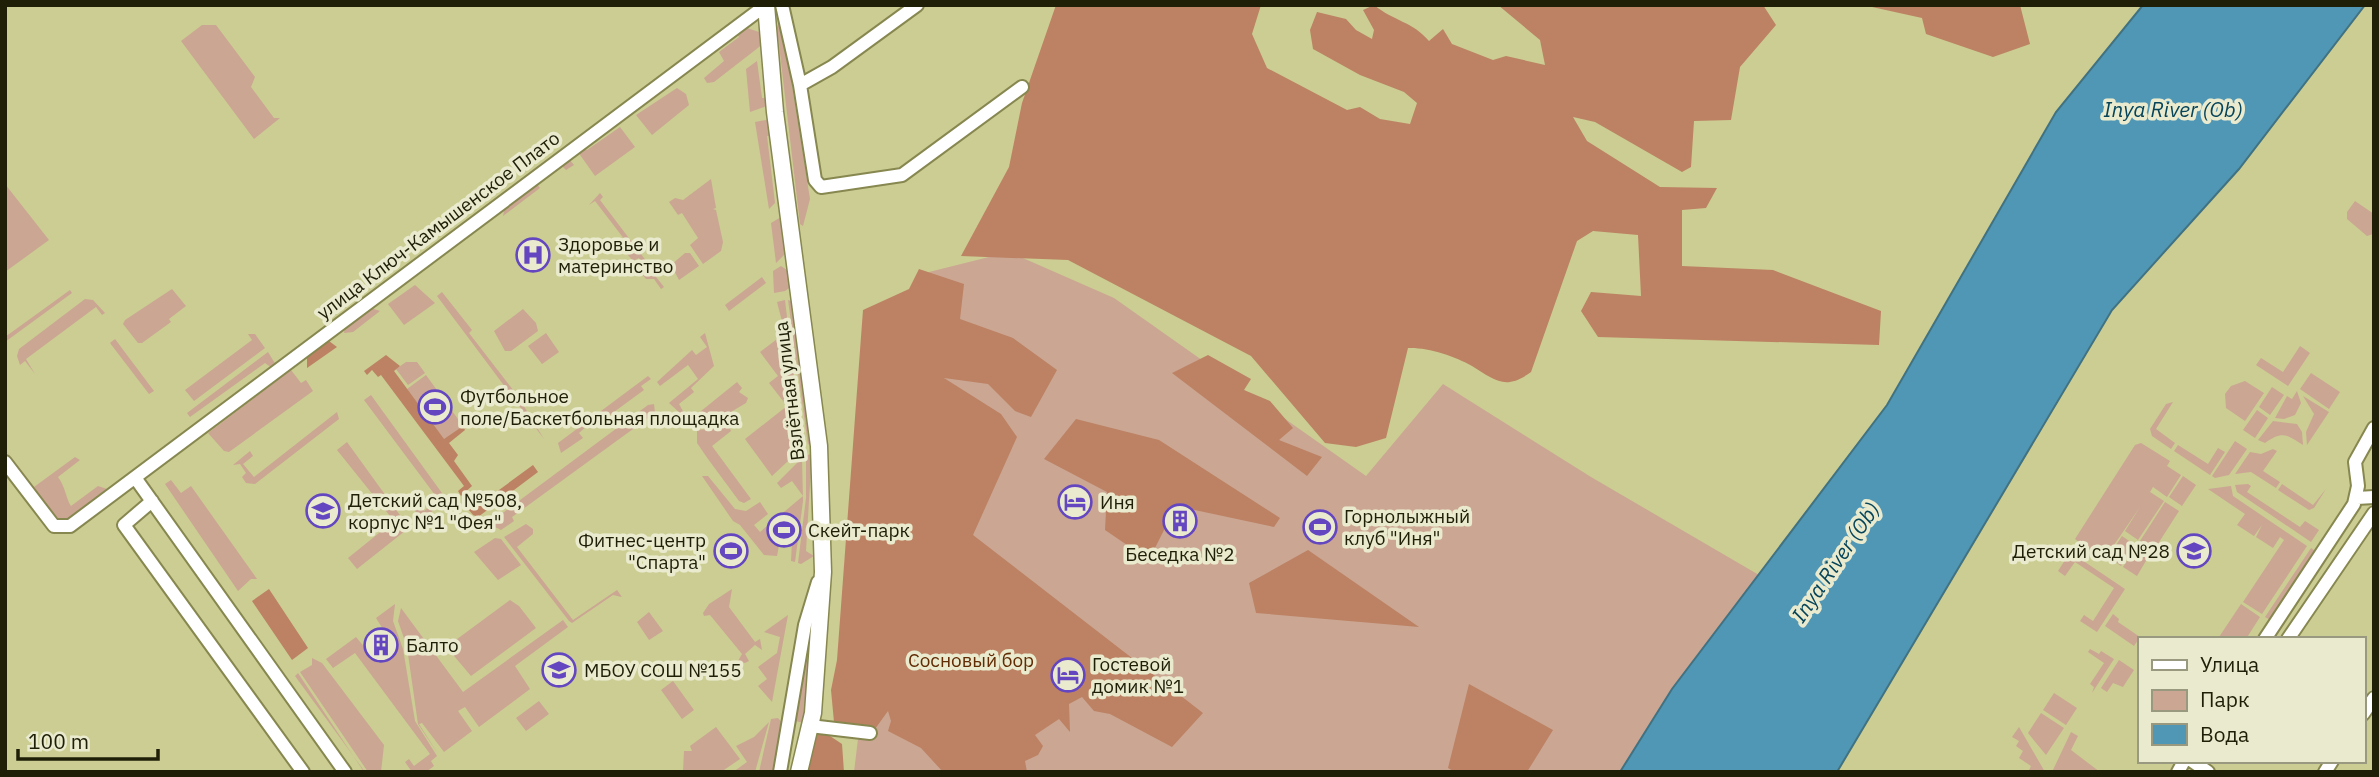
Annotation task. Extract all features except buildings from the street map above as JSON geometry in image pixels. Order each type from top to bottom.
[{"type":"main road","name":"Взлётная улица","points":[[766,5],[768,40],[819,446],[823,572],[810,726],[799,772]]},
{"type":"street","name":"улица Ключ-Камышенское Плато","points":[[5,462],[58,528],[70,526],[766,5]]},
{"type":"street","points":[[782,5],[800,85],[815,180],[826,187],[902,175],[1022,87]]},
{"type":"street","points":[[800,85],[832,67],[917,5]]},
{"type":"street","points":[[740,23],[757,24],[768,40]]},
{"type":"street","points":[[2266,637],[2357,498],[2355,462],[2374,428]]},
{"type":"street","points":[[136,478],[345,772]]},
{"type":"street","points":[[2357,498],[2374,497]]},
{"type":"street","points":[[152,501],[124,525],[303,772]]},
{"type":"street","points":[[2289,637],[2374,513]]},
{"type":"street","points":[[780,772],[805,625],[823,572]]},
{"type":"street","points":[[810,726],[870,733]]},
{"type":"green space","points":[[1056,5],[1261,5],[1252,34],[1267,68],[1347,110],[1360,107],[1380,119],[1410,124],[1417,103],[1404,92],[1360,75],[1313,49],[1310,30],[1317,12],[1346,19],[1356,30],[1372,39],[1374,30],[1363,10],[1374,5],[1416,29],[1429,41],[1443,29],[1452,44],[1493,60],[1506,56],[1545,65],[1540,40],[1498,5],[1763,5],[1776,25],[1740,67],[1731,120],[1694,121],[1691,167],[1682,172],[1595,122],[1573,117],[1587,141],[1660,187],[1717,188],[1706,208],[1682,210],[1682,266],[1773,270],[1881,311],[1879,345],[1598,337],[1581,311],[1591,292],[1641,296],[1638,235],[1593,231],[1577,241],[1531,372],[1514,381],[1500,381],[1449,356],[1408,348],[1386,438],[1356,447],[1325,443],[1251,356],[1068,260],[961,256],[1009,167],[1022,103]]},
{"type":"green space","points":[[1863,5],[2020,5],[2030,44],[1993,57],[1926,34],[1922,18]]},
{"type":"green space","points":[[781,16],[810,199],[803,226],[800,224],[777,28]]},
{"type":"green space","points":[[202,25],[216,25],[255,77],[251,87],[274,118],[280,118],[254,139],[181,41]]},
{"type":"green space","points":[[747,28],[759,32],[763,44],[714,82],[707,83],[704,78],[724,61],[719,52]]},
{"type":"green space","points":[[757,61],[762,98],[768,98],[767,106],[750,112],[746,69]]},
{"type":"green space","points":[[677,88],[686,94],[689,105],[652,135],[636,115]]},
{"type":"green space","points":[[766,120],[771,123],[774,135],[767,136],[775,203],[769,209],[755,122]]},
{"type":"green space","points":[[620,127],[635,147],[595,176],[578,152],[585,148],[587,150]]},
{"type":"green space","points":[[569,159],[574,165],[566,170],[562,166],[537,184],[540,188],[503,216],[505,207]]},
{"type":"green space","points":[[711,179],[716,208],[713,209],[716,210],[723,242],[721,251],[703,264],[690,245],[698,238],[682,213],[678,215],[669,202],[675,198],[683,200]]},
{"type":"green space","points":[[5,184],[49,240],[5,272]]},
{"type":"green space","points":[[600,193],[603,197],[600,200],[647,262],[651,260],[656,270],[653,273],[664,287],[661,289],[654,279],[646,279],[641,273],[646,269],[639,258],[633,261],[623,249],[628,244],[595,201],[589,205]]},
{"type":"green space","points":[[2355,201],[2374,214],[2373,234],[2367,236],[2347,219],[2347,212]]},
{"type":"green space","points":[[781,217],[786,244],[792,247],[776,263],[771,223]]},
{"type":"green space","name":"Горнолыжный клуб \"Иня\"","points":[[1009,252],[1114,298],[1366,476],[1443,384],[1591,477],[1759,575],[1623,772],[854,772],[858,739],[869,739],[961,397],[892,319],[929,272]]},
{"type":"green space","points":[[685,253],[690,253],[699,266],[679,280],[671,265]]},
{"type":"green space","points":[[781,266],[790,272],[792,286],[785,291],[774,293],[773,271]]},
{"type":"green space","name":"Сосновый бор","points":[[919,269],[964,284],[960,319],[1013,338],[1057,370],[1031,417],[1015,411],[988,384],[944,378],[1001,414],[1017,437],[973,535],[1203,713],[1172,747],[1110,714],[1094,711],[1082,697],[1069,704],[1070,732],[1059,719],[1035,735],[1043,746],[1038,755],[1025,761],[1027,772],[943,772],[921,748],[888,731],[891,721],[888,711],[875,729],[834,722],[831,690],[837,660],[863,310],[909,289]]},
{"type":"green space","points":[[762,277],[766,283],[729,311],[725,305]]},
{"type":"green space","points":[[415,285],[435,303],[404,325],[388,304]]},
{"type":"green space","points":[[172,289],[186,306],[169,319],[171,322],[142,343],[138,343],[123,324],[125,320]]},
{"type":"green space","points":[[70,290],[72,293],[5,342],[5,337]]},
{"type":"green space","points":[[442,292],[472,330],[469,333],[517,395],[544,439],[437,296]]},
{"type":"green space","points":[[85,299],[93,300],[105,313],[102,315],[96,307],[26,359],[35,374],[25,361],[20,365],[17,356],[19,349]]},
{"type":"green space","points":[[785,300],[802,448],[772,476],[745,439],[787,406],[769,383],[778,376],[760,352],[785,333],[777,302]]},
{"type":"green space","points":[[788,300],[793,302],[813,438],[808,445]]},
{"type":"green space","points":[[371,308],[380,311],[353,332],[344,333],[345,326]]},
{"type":"green space","points":[[523,309],[536,323],[538,331],[511,351],[505,351],[494,331]]},
{"type":"green space","points":[[546,333],[559,352],[542,364],[528,346]]},
{"type":"green space","points":[[705,333],[714,366],[691,388],[694,392],[679,404],[684,413],[681,414],[669,403],[698,379],[688,365],[660,386],[657,382],[692,350],[696,355],[707,347],[700,337]]},
{"type":"green space","points":[[248,334],[255,334],[265,348],[194,401],[185,390],[252,340]]},
{"type":"green space","points":[[115,339],[154,391],[149,394],[110,343]]},
{"type":"green space","points":[[329,341],[337,347],[307,368],[307,356]]},
{"type":"green space","points":[[2300,346],[2310,353],[2288,386],[2256,365],[2261,358],[2283,372]]},
{"type":"green space","points":[[268,352],[276,365],[272,368],[265,363],[190,417],[187,413]]},
{"type":"green space","points":[[386,355],[400,366],[394,371],[444,439],[463,426],[465,430],[449,443],[458,455],[454,461],[472,486],[461,496],[458,491],[464,486],[381,375],[378,377],[372,370],[367,375],[364,371]]},
{"type":"green space","points":[[1208,355],[1251,379],[1244,390],[1270,401],[1293,428],[1279,440],[1322,457],[1307,476],[1172,373]]},
{"type":"green space","points":[[406,362],[417,362],[425,373],[408,385],[396,369]]},
{"type":"green space","points":[[291,370],[301,383],[306,380],[313,391],[229,452],[224,451],[208,433]]},
{"type":"green space","points":[[2311,373],[2340,392],[2329,409],[2300,389]]},
{"type":"green space","name":"Футбольное поле/Баскетбольная площадка","points":[[426,375],[463,426],[444,440],[407,389]]},
{"type":"green space","points":[[648,376],[651,379],[641,386],[644,390],[592,428],[588,425],[579,433],[583,438],[561,453],[558,443]]},
{"type":"green space","points":[[2245,381],[2264,393],[2245,421],[2226,408],[2225,394],[2231,386]]},
{"type":"green space","points":[[737,382],[742,388],[739,392],[748,398],[746,403],[709,425],[690,423],[690,420]]},
{"type":"green space","points":[[2272,387],[2284,395],[2270,415],[2259,407]]},
{"type":"green space","points":[[2297,391],[2301,403],[2295,415],[2284,419],[2275,418],[2287,396],[2292,399]]},
{"type":"green space","points":[[371,395],[447,500],[426,516],[420,516],[413,509],[419,505],[424,511],[438,499],[364,400]]},
{"type":"green space","points":[[2303,396],[2329,412],[2307,445],[2306,432],[2314,414]]},
{"type":"green space","points":[[2173,402],[2156,429],[2175,443],[2171,449],[2152,436],[2150,429],[2166,404]]},
{"type":"green space","points":[[654,404],[655,413],[512,517],[514,521],[501,530],[495,527],[492,521],[648,405]]},
{"type":"green space","points":[[2257,410],[2268,418],[2255,438],[2243,430]]},
{"type":"green space","points":[[337,412],[339,419],[255,484],[246,483],[242,477],[246,473],[240,464],[233,465],[250,451],[253,456],[243,464],[254,477]]},
{"type":"green space","points":[[1076,419],[1159,440],[1280,518],[1274,527],[1176,506],[1149,560],[1105,530],[1107,492],[1044,459]]},
{"type":"green space","points":[[2273,421],[2297,424],[2302,432],[2303,445],[2284,435],[2265,443],[2258,440]]},
{"type":"green space","points":[[729,427],[731,431],[712,446],[751,499],[744,503],[739,501],[697,443],[697,430]]},
{"type":"green space","points":[[2235,441],[2247,449],[2229,475],[2215,478],[2212,476]]},
{"type":"green space","points":[[347,442],[407,525],[405,531],[357,569],[348,558],[394,521],[337,450]]},
{"type":"green space","points":[[2141,443],[2170,461],[2167,466],[2181,475],[2167,497],[2153,487],[2150,492],[2164,501],[2138,540],[2125,531],[2140,507],[2103,561],[2075,539],[2135,445]]},
{"type":"green space","points":[[2178,445],[2208,464],[2218,448],[2225,452],[2210,475],[2174,451]]},
{"type":"green space","points":[[5,449],[34,487],[75,457],[80,460],[58,477],[71,506],[98,486],[107,489],[64,522],[57,520]]},
{"type":"green space","points":[[2273,449],[2277,451],[2263,471],[2280,482],[2276,488],[2251,472],[2235,474],[2250,452],[2261,454]]},
{"type":"green space","points":[[812,453],[818,463],[811,467],[806,551],[814,556],[801,564],[798,563],[806,498],[806,456]]},
{"type":"green space","points":[[802,458],[803,496],[792,481],[781,488],[777,483]]},
{"type":"green space","points":[[533,465],[538,472],[478,517],[463,503],[477,492],[484,501]]},
{"type":"green space","points":[[702,476],[708,476],[735,509],[746,511],[760,502],[768,514],[754,525],[760,532],[803,496],[795,562],[791,561],[792,541],[780,540],[777,556],[764,555],[740,525],[733,521]]},
{"type":"green space","points":[[2183,476],[2196,485],[2182,506],[2169,497]]},
{"type":"green space","points":[[171,480],[181,493],[191,486],[257,579],[251,579],[238,591],[165,484]]},
{"type":"green space","points":[[2282,484],[2313,505],[2326,489],[2314,508],[2309,510],[2278,490]]},
{"type":"green space","points":[[2235,485],[2251,486],[2247,492],[2300,527],[2305,521],[2319,530],[2311,542],[2237,492]]},
{"type":"green space","points":[[2231,486],[2233,496],[2307,546],[2262,614],[2243,602],[2284,540],[2280,537],[2273,548],[2256,537],[2262,525],[2254,536],[2237,525],[2245,514],[2208,489]]},
{"type":"green space","points":[[2165,502],[2179,511],[2154,550],[2140,541]]},
{"type":"green space","points":[[526,524],[533,529],[533,534],[517,547],[573,620],[617,590],[622,597],[613,595],[572,623],[569,621],[504,537]]},
{"type":"green space","points":[[2122,536],[2135,545],[2121,566],[2108,557]]},
{"type":"green space","points":[[495,538],[501,539],[521,565],[498,580],[474,552]]},
{"type":"green space","points":[[2137,545],[2150,554],[2137,576],[2123,567]]},
{"type":"green space","points":[[2311,548],[2317,552],[2272,621],[2265,617]]},
{"type":"green space","points":[[1308,550],[1419,627],[1256,613],[1249,583]]},
{"type":"green space","points":[[2073,554],[2125,589],[2097,632],[2080,621],[2084,615],[2093,621],[2114,588],[2075,562],[2065,576],[2058,571],[2067,557],[2070,559]]},
{"type":"green space","points":[[269,589],[308,648],[292,660],[252,601]]},
{"type":"green space","points":[[732,589],[729,607],[755,642],[760,639],[762,650],[755,645],[745,654],[749,661],[745,663],[738,661],[742,654],[710,615],[704,616],[703,613],[709,604]]},
{"type":"green space","points":[[510,600],[519,606],[536,628],[471,676],[449,650],[449,645]]},
{"type":"green space","points":[[395,604],[393,621],[403,649],[415,721],[437,756],[431,761],[434,766],[426,772],[412,772],[405,762],[409,759],[414,766],[430,754],[355,653],[333,668],[326,659],[356,637],[378,663],[396,650],[376,618]]},
{"type":"green space","points":[[2241,604],[2260,617],[2247,637],[2219,637]]},
{"type":"green space","points":[[401,608],[463,692],[563,620],[568,627],[515,666],[530,689],[479,727],[465,707],[458,711],[472,731],[444,752],[422,723],[419,724],[438,754],[418,724],[407,647],[398,621]]},
{"type":"green space","points":[[649,612],[663,631],[649,640],[637,622]]},
{"type":"green space","points":[[2113,614],[2119,619],[2118,622],[2140,637],[2134,646],[2105,626]]},
{"type":"green space","points":[[788,615],[772,702],[758,686],[767,679],[758,667],[777,653],[780,637],[764,632]]},
{"type":"green space","points":[[811,626],[804,723],[795,721],[810,634],[804,629]]},
{"type":"green space","points":[[2090,649],[2099,654],[2101,651],[2114,659],[2092,693],[2094,687],[2090,684],[2104,663],[2088,652]]},
{"type":"green space","points":[[312,658],[322,663],[384,745],[381,772],[368,772],[300,672],[312,665]]},
{"type":"green space","points":[[2119,660],[2134,670],[2123,687],[2113,683],[2107,692],[2101,688]]},
{"type":"green space","points":[[298,673],[353,756],[295,676]]},
{"type":"green space","points":[[673,681],[694,710],[682,719],[661,690]]},
{"type":"green space","points":[[1469,684],[1553,730],[1527,772],[1455,772],[1448,768]]},
{"type":"green space","points":[[2054,693],[2077,708],[2066,725],[2043,710]]},
{"type":"green space","points":[[539,701],[549,714],[526,731],[516,718]]},
{"type":"green space","points":[[2041,713],[2064,728],[2046,755],[2028,733]]},
{"type":"green space","points":[[778,718],[784,725],[775,772],[759,772],[771,719]]},
{"type":"green space","points":[[769,722],[755,772],[733,772],[747,762],[736,746],[754,737]]},
{"type":"green space","points":[[716,727],[740,759],[721,772],[683,772],[684,751],[692,751],[690,746]]},
{"type":"green space","points":[[2019,727],[2045,772],[2028,772],[2031,766],[2019,758],[2023,751],[2016,746],[2019,741],[2012,737]]},
{"type":"green space","points":[[818,728],[842,744],[844,772],[806,772]]},
{"type":"green space","points":[[2071,732],[2078,736],[2071,750],[2100,772],[2052,772]]},
{"type":"water","name":"Inya River (Ob)","points":[[2143,5],[2365,5],[2239,169],[2112,310],[1837,772],[1620,772],[1672,689],[1887,405],[2056,112]]},
{"type":"place","name":"Здоровье и материнство","points":[[533,255]]},
{"type":"place","name":"Футбольное поле/Баскетбольная площадка","points":[[435,407]]},
{"type":"place","name":"Иня","points":[[1075,502]]},
{"type":"place","name":"Детский сад №508, корпус №1 \"Фея\"","points":[[323,511]]},
{"type":"place","name":"Беседка №2","points":[[1180,521]]},
{"type":"place","name":"Горнолыжный клуб \"Иня\"","points":[[1320,527]]},
{"type":"place","name":"Скейт-парк","points":[[784,530]]},
{"type":"place","name":"Фитнес-центр \"Спарта\"","points":[[731,551]]},
{"type":"place","name":"Детский сад №28","points":[[2194,551]]},
{"type":"place","name":"Балто","points":[[381,645]]},
{"type":"place","name":"МБОУ СОШ №155","points":[[559,670]]},
{"type":"place","name":"Гостевой домик №1","points":[[1068,675]]}]
